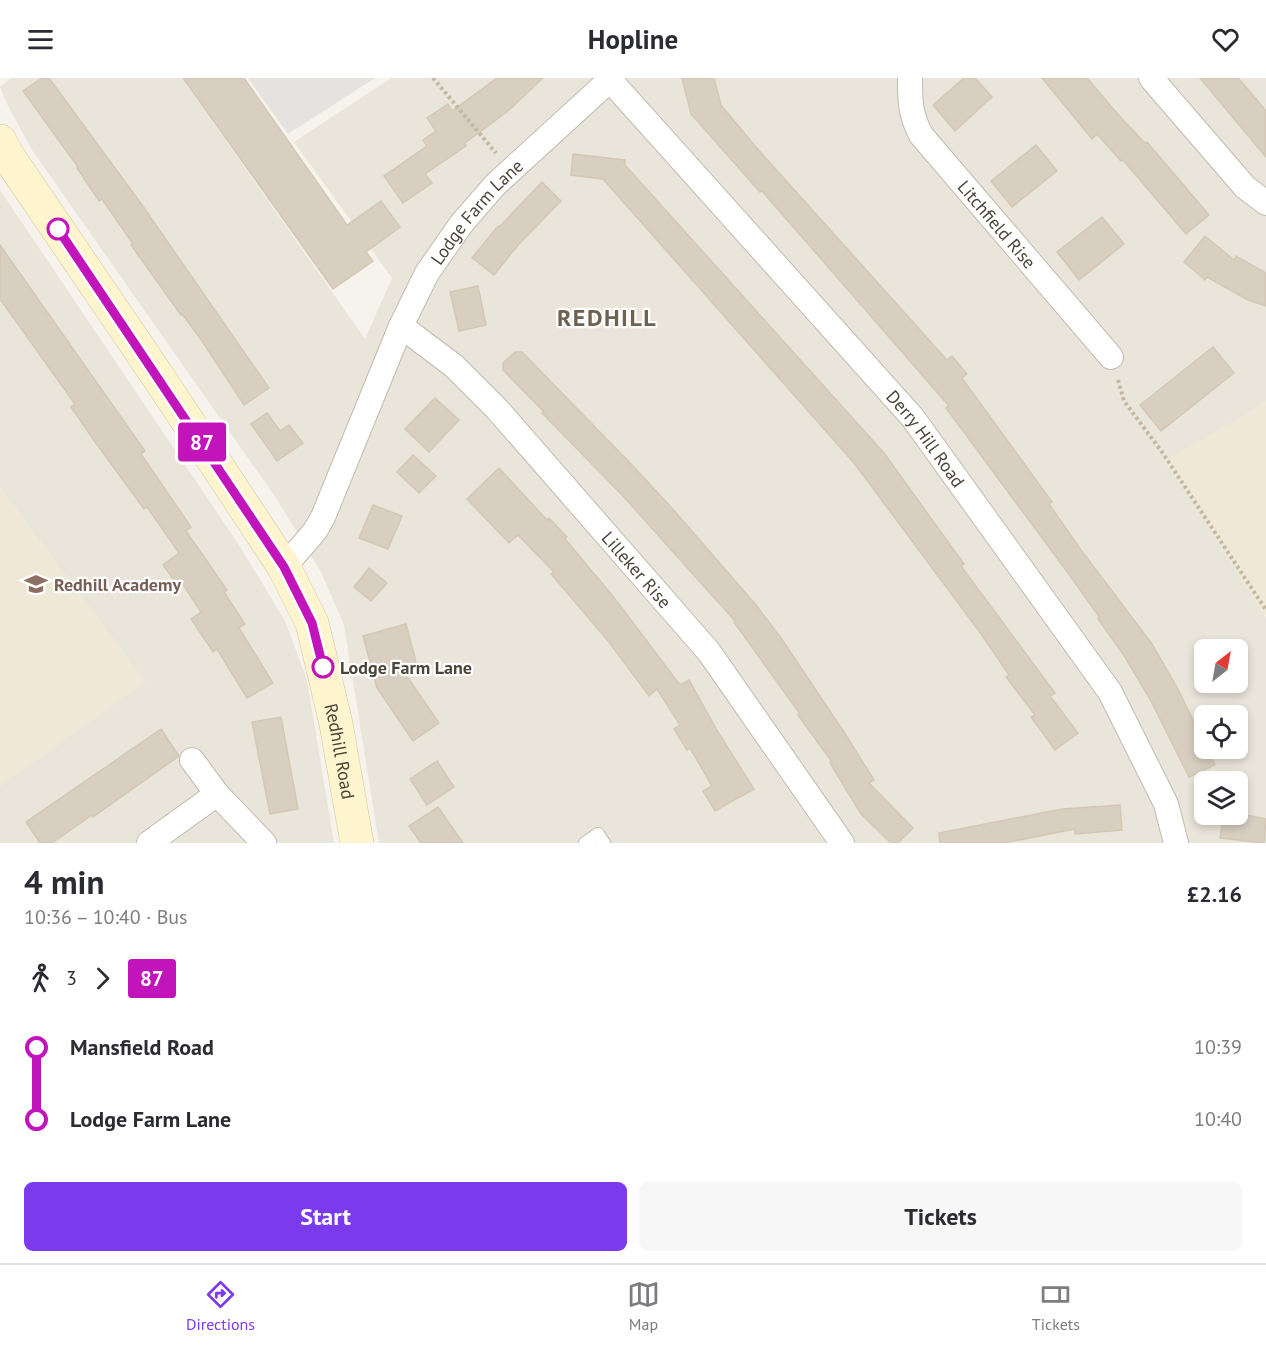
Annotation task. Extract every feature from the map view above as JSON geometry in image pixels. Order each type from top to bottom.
[{"type":"street","name":"Litchfield Rise","points":[[910,78],[912,118],[921,135],[1111,357]]},
{"type":"street","points":[[1151,78],[1245,187],[1266,203]]},
{"type":"street","name":"Lodge Farm Lane","points":[[284,567],[315,531],[323,517],[401,326],[427,273],[462,223],[511,168],[611,79]]},
{"type":"street","name":"Derry Hill Road","points":[[611,79],[913,418],[1110,692],[1166,804],[1176,843]]},
{"type":"street","name":"Redhill Road","points":[[0,141],[284,567],[312,623],[336,724],[357,843]]},
{"type":"street","name":"Lilleker Rise","points":[[401,326],[454,366],[497,409],[709,652],[842,843]]},
{"type":"street","points":[[192,760],[217,794],[264,843]]},
{"type":"street","points":[[149,843],[217,794]]},
{"type":"lane","points":[[585,843],[598,834],[604,843]]},
{"type":"path","points":[[433,78],[486,142],[511,168]]},
{"type":"path","points":[[1111,357],[1124,401],[1162,452],[1266,610]]},
{"type":"shaded area","points":[[11,78],[182,78],[365,339],[392,278],[294,142],[391,78],[1266,78],[1266,402],[1165,462],[1198,509],[1266,618],[1266,843],[379,843],[344,625],[321,572],[276,498],[32,150],[0,87]]},
{"type":"shaded area","points":[[248,78],[375,78],[288,134]]},
{"type":"shaded area","points":[[0,190],[241,548],[285,621],[307,680],[334,843],[0,843],[0,786],[145,682],[0,487]]},
{"type":"shaded area","points":[[1266,402],[1266,618],[1165,461]]},
{"type":"shaded area","name":"Redhill Academy","points":[[0,487],[145,682],[0,786]]},
{"type":"building","points":[[42,78],[49,78],[142,205],[269,388],[244,405],[202,341],[131,245],[133,244],[102,199],[99,201],[78,167],[23,91]]},
{"type":"building","points":[[183,78],[244,78],[347,225],[381,201],[400,227],[366,252],[373,261],[333,289]]},
{"type":"building","points":[[497,78],[543,78],[508,111],[465,143],[466,146],[425,174],[432,183],[403,203],[384,176],[427,146],[423,140],[436,131],[427,118],[448,104],[452,111]]},
{"type":"building","points":[[682,78],[714,78],[721,105],[755,146],[947,360],[952,356],[967,374],[962,378],[1052,502],[1049,504],[1081,550],[1152,644],[1194,723],[1194,759],[1212,759],[1215,765],[1202,771],[1194,771],[1194,775],[1189,777],[1150,699],[1123,654],[1098,619],[1100,618],[946,408],[949,406],[762,191],[760,192],[691,114]]},
{"type":"building","points":[[964,78],[975,78],[992,97],[955,131],[933,105]]},
{"type":"building","points":[[1042,78],[1087,78],[1122,119],[1146,144],[1147,142],[1209,215],[1186,234],[1123,160],[1121,161],[1097,134],[1092,139]]},
{"type":"building","points":[[1200,78],[1238,78],[1257,100],[1266,111],[1266,157]]},
{"type":"building","points":[[1036,145],[1057,171],[1012,207],[991,181]]},
{"type":"building","points":[[573,154],[625,160],[625,165],[884,453],[964,564],[961,566],[1055,693],[1050,696],[1078,733],[1055,750],[1031,717],[1035,715],[1006,677],[1009,675],[979,631],[854,463],[603,179],[571,175]]},
{"type":"building","points":[[542,182],[561,201],[519,244],[494,275],[472,258],[498,226]]},
{"type":"building","points":[[1102,217],[1124,244],[1079,280],[1057,252]]},
{"type":"building","points":[[1205,236],[1234,260],[1236,256],[1266,273],[1266,306],[1248,300],[1207,277],[1205,280],[1184,262]]},
{"type":"building","points":[[0,245],[145,451],[141,454],[191,527],[186,531],[227,590],[224,592],[245,624],[239,628],[273,683],[247,698],[217,649],[213,652],[191,619],[201,612],[180,580],[176,583],[163,565],[179,553],[147,507],[144,509],[93,439],[71,407],[75,404],[0,299]]},
{"type":"building","points":[[478,286],[486,325],[459,331],[450,292]]},
{"type":"building","points":[[1213,347],[1234,373],[1161,431],[1140,405]]},
{"type":"building","points":[[515,352],[522,352],[631,464],[756,605],[844,732],[874,780],[869,783],[913,828],[898,843],[891,843],[861,814],[830,763],[832,762],[735,621],[623,496],[503,370],[503,363]]},
{"type":"building","points":[[435,398],[459,420],[429,452],[405,429]]},
{"type":"building","points":[[267,413],[280,431],[289,425],[303,443],[277,461],[251,424]]},
{"type":"building","points":[[413,455],[436,476],[419,493],[397,472]]},
{"type":"building","points":[[499,468],[547,520],[549,518],[567,537],[565,539],[612,595],[680,685],[689,680],[754,789],[715,811],[703,791],[712,786],[690,748],[687,750],[674,729],[680,725],[657,689],[649,696],[609,642],[551,574],[554,572],[518,535],[509,543],[467,499]]},
{"type":"building","points":[[373,505],[402,516],[388,549],[359,538]]},
{"type":"building","points":[[369,568],[387,583],[371,601],[354,587]]},
{"type":"building","points":[[406,624],[416,662],[400,666],[439,723],[413,741],[377,688],[363,636]]},
{"type":"building","points":[[281,717],[298,809],[270,814],[252,722]]},
{"type":"building","points":[[161,729],[179,756],[52,843],[40,843],[26,822]]},
{"type":"building","points":[[437,761],[454,787],[427,805],[410,779]]},
{"type":"building","points":[[1120,805],[1122,830],[1075,834],[1075,829],[1004,843],[940,843],[939,833],[1062,809]]},
{"type":"building","points":[[438,807],[463,843],[421,843],[409,826]]},
{"type":"building","points":[[1248,815],[1266,819],[1264,843],[1220,838],[1222,825],[1248,825]]},
{"type":"bus line","name":"87","points":[[58,229],[284,567],[312,623],[323,667]]},
{"type":"place","name":"Redhill Academy","points":[[36,584]]},
{"type":"place","name":"Lodge Farm Lane","points":[[323,667]]},
{"type":"district","name":"REDHILL","points":[[607,317]]}]
